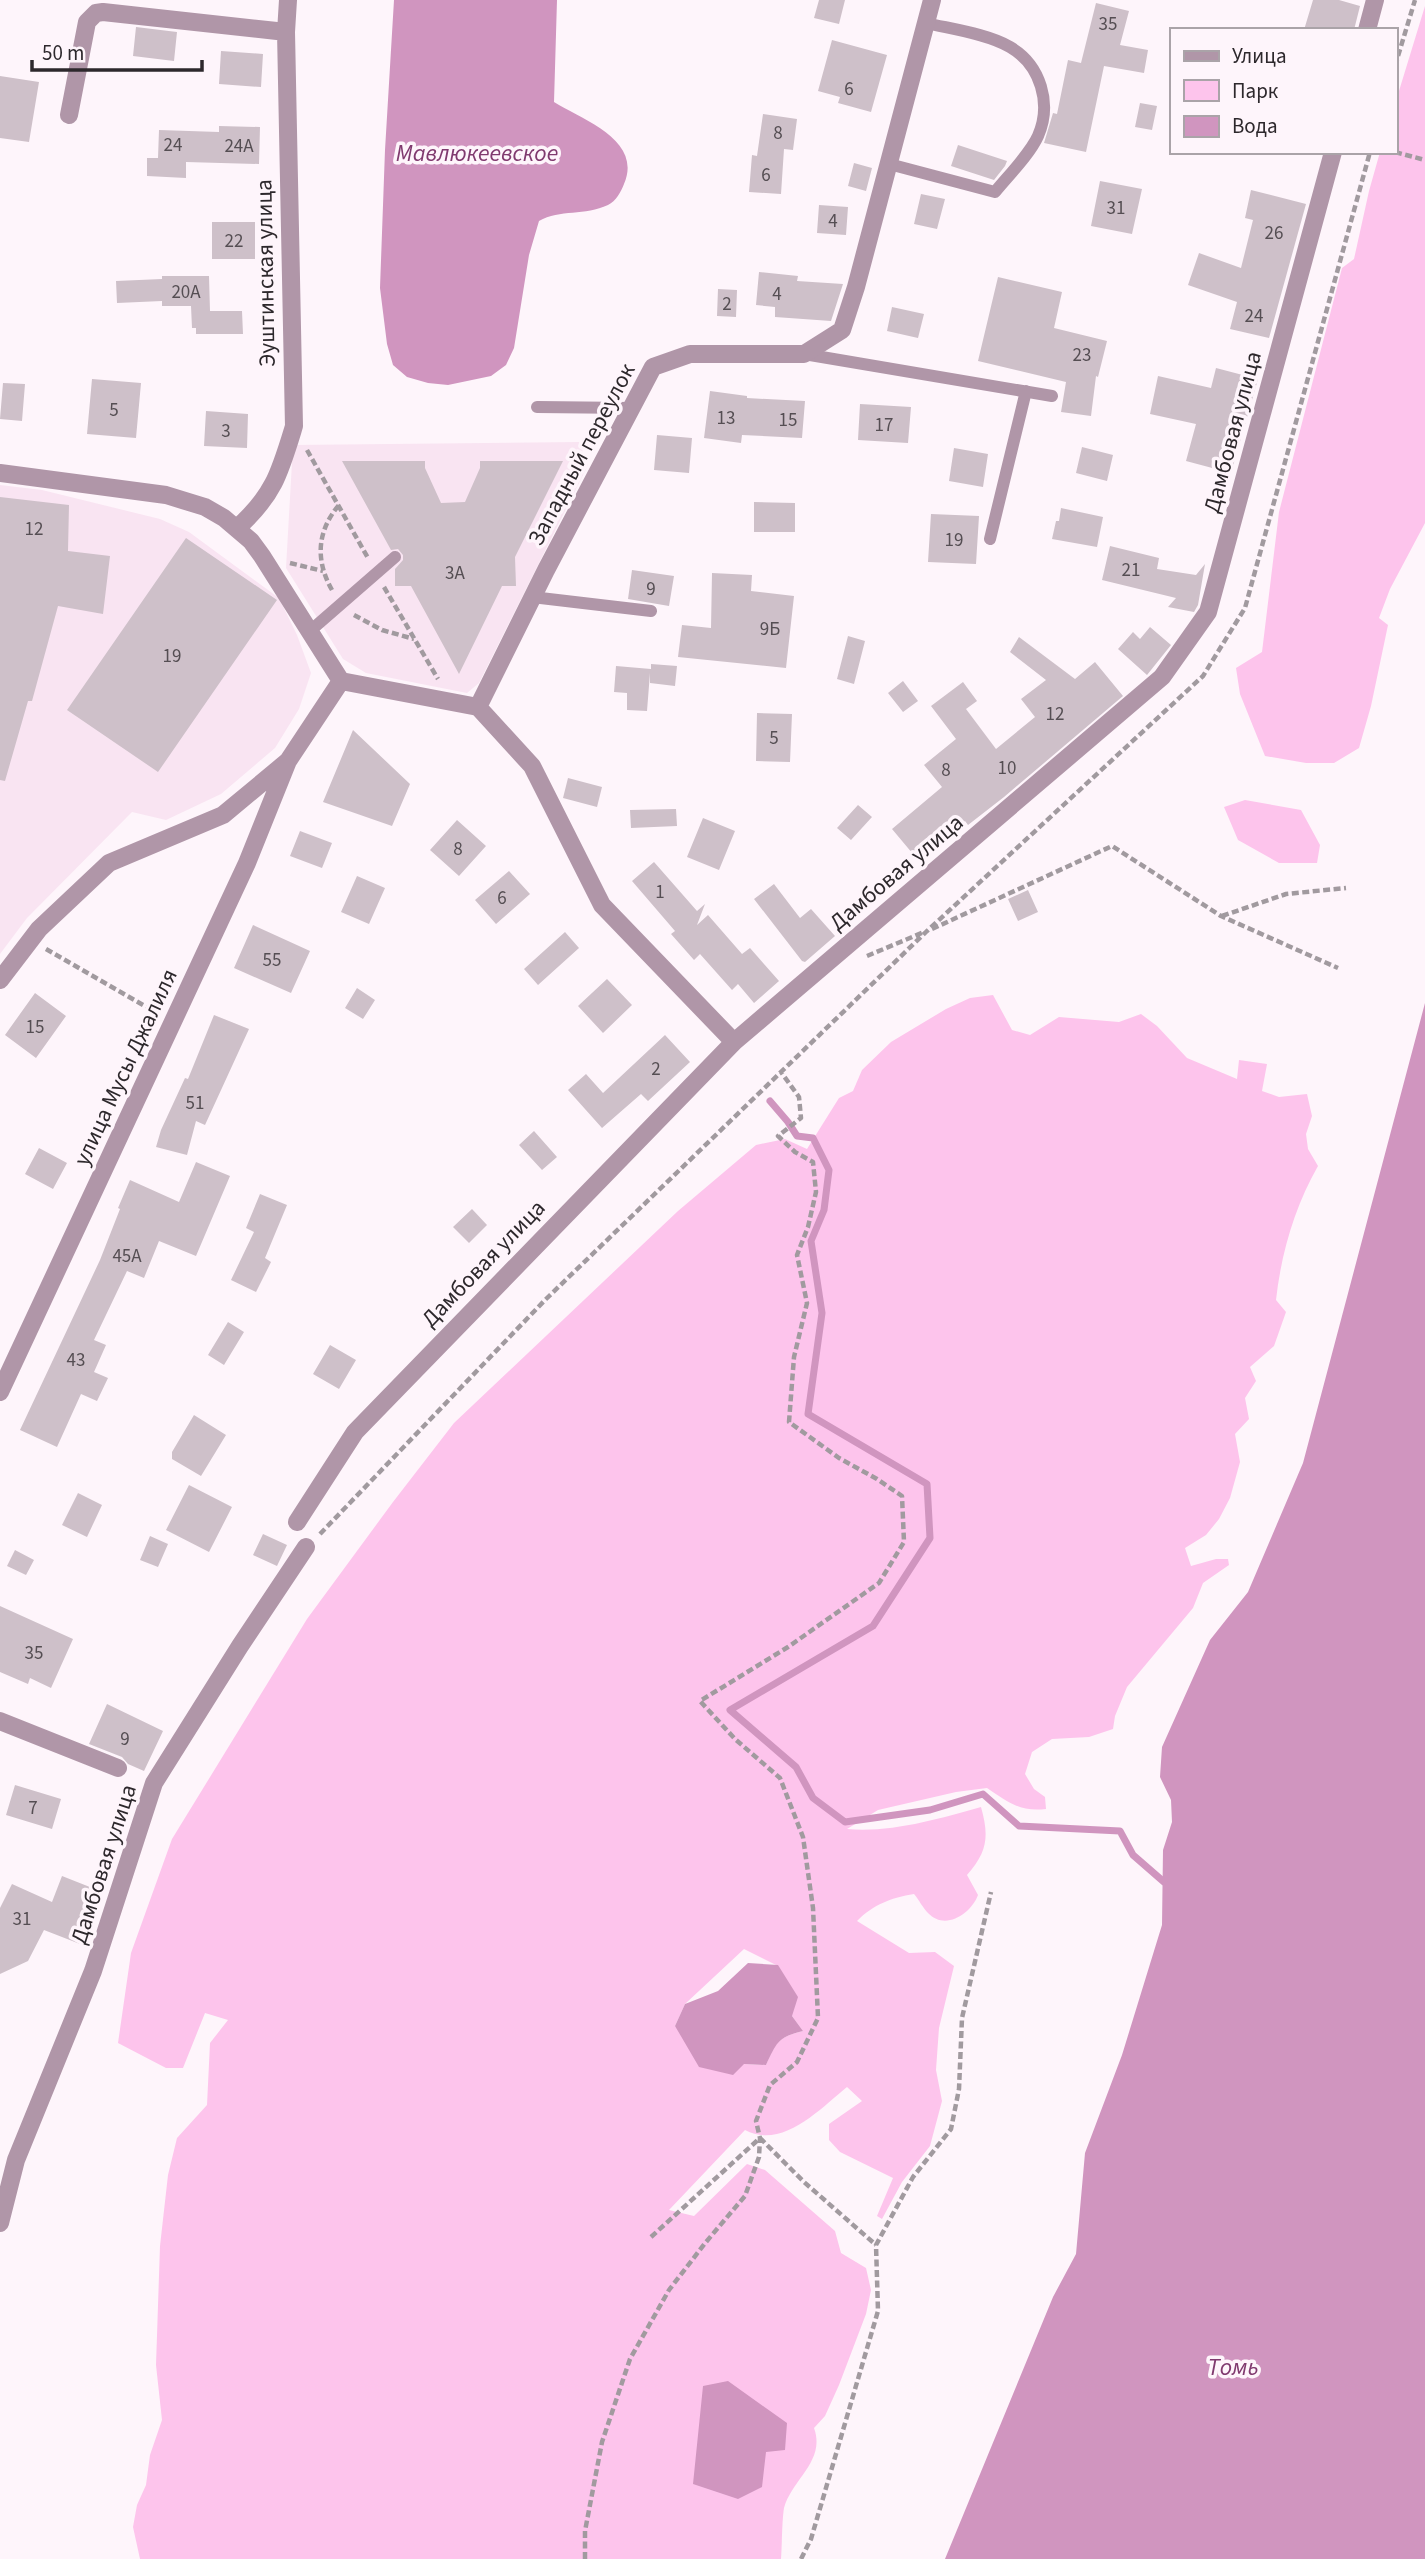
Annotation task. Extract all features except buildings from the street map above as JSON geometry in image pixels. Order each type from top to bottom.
[{"type":"street","name":"Эуштинская улица","points":[[237,528],[255,512],[274,488],[294,426],[286,33],[288,0]]},
{"type":"street","points":[[804,354],[842,330],[932,0]]},
{"type":"street","points":[[1368,28],[1375,0]]},
{"type":"street","points":[[69,115],[87,22],[96,13],[286,33]]},
{"type":"street","name":"Дамбовая улица","points":[[297,1522],[355,1432],[734,1042],[1163,677],[1208,612],[1332,154]]},
{"type":"street","name":"Западный переулок","points":[[478,707],[532,597],[653,367],[690,354],[804,354]]},
{"type":"street","points":[[0,472],[166,495],[205,507],[225,517],[262,556],[341,681],[478,707],[532,766],[602,905],[734,1042]]},
{"type":"street","points":[[0,980],[39,929],[108,863],[223,815],[288,761],[341,681]]},
{"type":"street","name":"улица Мусы Джалиля","points":[[0,1392],[247,863],[288,761]]},
{"type":"street","name":"Дамбовая улица","points":[[0,2223],[8,2157],[93,1971],[154,1783],[306,1547]]},
{"type":"street","points":[[0,1721],[118,1768]]},
{"type":"lane","points":[[889,164],[995,192],[1037,138],[1042,119],[1045,100],[1040,81],[1027,63],[1010,47],[926,23]]},
{"type":"lane","points":[[804,354],[1052,396]]},
{"type":"lane","points":[[990,539],[1026,391]]},
{"type":"lane","points":[[537,407],[632,408]]},
{"type":"lane","points":[[310,631],[395,557]]},
{"type":"lane","points":[[532,597],[651,611]]},
{"type":"path","points":[[1397,59],[1415,0]]},
{"type":"path","points":[[1397,153],[1425,160]]},
{"type":"path","points":[[306,1547],[546,1299],[927,931],[1112,846],[1222,916],[1338,968]]},
{"type":"path","points":[[1222,916],[1286,894],[1346,888]]},
{"type":"path","points":[[30,940],[173,1022]]},
{"type":"path","points":[[585,2559],[585,2531],[602,2441],[631,2359],[669,2290],[745,2196],[759,2157],[760,2138],[756,2121],[770,2085],[797,2062],[818,2018],[813,1908],[803,1837],[780,1779],[735,1739],[700,1701],[788,1647],[878,1583],[904,1542],[902,1496],[839,1458],[789,1422],[794,1357],[807,1303],[797,1255],[808,1227],[816,1192],[813,1161],[795,1152],[778,1136],[801,1118],[799,1097],[781,1072]]},
{"type":"path","points":[[801,2559],[811,2539],[878,2311],[876,2245],[913,2177],[951,2129],[959,2089],[962,2018],[991,1892]]},
{"type":"path","points":[[651,2237],[760,2138]]},
{"type":"path","points":[[760,2138],[804,2182],[876,2245]]},
{"type":"shaded area","points":[[579,442],[588,465],[479,683],[467,693],[366,673],[343,659],[286,568],[293,445]]},
{"type":"shaded area","points":[[0,485],[42,490],[160,519],[189,532],[279,598],[311,673],[299,709],[275,748],[221,794],[166,820],[132,812],[27,918],[0,954]]},
{"type":"green space","points":[[1425,6],[1425,523],[1390,589],[1379,618],[1388,625],[1359,748],[1334,763],[1306,763],[1265,756],[1240,694],[1236,668],[1262,652],[1279,512],[1342,268],[1354,259],[1379,154],[1397,154],[1397,97]]},
{"type":"green space","points":[[1245,800],[1301,810],[1320,845],[1317,863],[1279,863],[1238,840],[1224,807]]},
{"type":"green space","points":[[993,995],[1012,1030],[1030,1035],[1059,1017],[1119,1022],[1141,1014],[1157,1026],[1187,1058],[1237,1079],[1239,1060],[1267,1064],[1262,1091],[1279,1097],[1307,1094],[1312,1116],[1306,1134],[1308,1149],[1318,1166],[1296,1214],[1281,1265],[1276,1300],[1286,1312],[1274,1346],[1250,1367],[1256,1381],[1245,1398],[1249,1419],[1235,1434],[1240,1462],[1230,1498],[1219,1519],[1206,1535],[1185,1548],[1191,1566],[1216,1559],[1228,1559],[1229,1565],[1203,1583],[1193,1608],[1127,1687],[1115,1716],[1113,1729],[1089,1737],[1052,1739],[1032,1752],[1025,1774],[1034,1789],[1045,1797],[1046,1809],[1021,1807],[987,1788],[956,1792],[878,1810],[847,1829],[897,1827],[981,1807],[985,1843],[983,1851],[967,1875],[978,1895],[964,1914],[949,1920],[935,1918],[914,1894],[883,1903],[857,1921],[909,1953],[935,1952],[954,1966],[939,2028],[936,2070],[942,2101],[930,2146],[902,2182],[882,2219],[877,2216],[893,2178],[840,2152],[829,2140],[829,2124],[862,2101],[847,2087],[813,2116],[786,2131],[759,2135],[745,2130],[669,2210],[694,2216],[747,2164],[765,2170],[835,2231],[841,2253],[866,2268],[871,2290],[866,2314],[825,2416],[814,2428],[816,2450],[812,2460],[784,2508],[781,2559],[140,2559],[133,2527],[137,2505],[146,2485],[150,2455],[162,2420],[156,2365],[160,2246],[168,2175],[177,2138],[207,2105],[210,2043],[228,2020],[205,2013],[183,2068],[166,2068],[118,2043],[131,1953],[172,1839],[307,1619],[454,1423],[678,1211],[756,1145],[785,1139],[807,1149],[839,1098],[853,1091],[862,1070],[891,1042],[970,998]],"holes":[[[744,1949],[778,1966],[792,2016],[803,2031],[783,2038],[772,2051],[766,2065],[744,2064],[675,2026],[685,2004]]]},
{"type":"water","name":"Мавлюкеевское","points":[[394,0],[557,0],[554,102],[607,133],[618,143],[625,155],[628,169],[616,199],[608,205],[555,215],[539,221],[529,255],[514,348],[506,365],[491,376],[448,385],[407,377],[393,365],[387,344],[380,288]]},
{"type":"water","name":"Томь","points":[[1425,1003],[1425,2559],[945,2559],[1053,2297],[1076,2254],[1085,2153],[1122,2055],[1162,1925],[1163,1850],[1172,1822],[1171,1800],[1160,1777],[1162,1747],[1210,1640],[1248,1592],[1303,1463]]},
{"type":"water","points":[[748,1963],[778,1965],[798,1997],[792,2016],[803,2031],[783,2038],[766,2065],[744,2064],[733,2075],[699,2067],[675,2026],[685,2004],[718,1991]]},
{"type":"water","points":[[728,2381],[787,2423],[785,2450],[766,2452],[762,2487],[738,2499],[693,2484],[703,2386]]},
{"type":"waterway","points":[[770,1101],[797,1136],[813,1138],[829,1170],[824,1210],[811,1241],[822,1313],[808,1414],[927,1484],[930,1538],[873,1626],[730,1710],[796,1767],[813,1798],[845,1822],[930,1810],[983,1794],[1019,1826],[1120,1831],[1133,1855],[1164,1882]]}]
